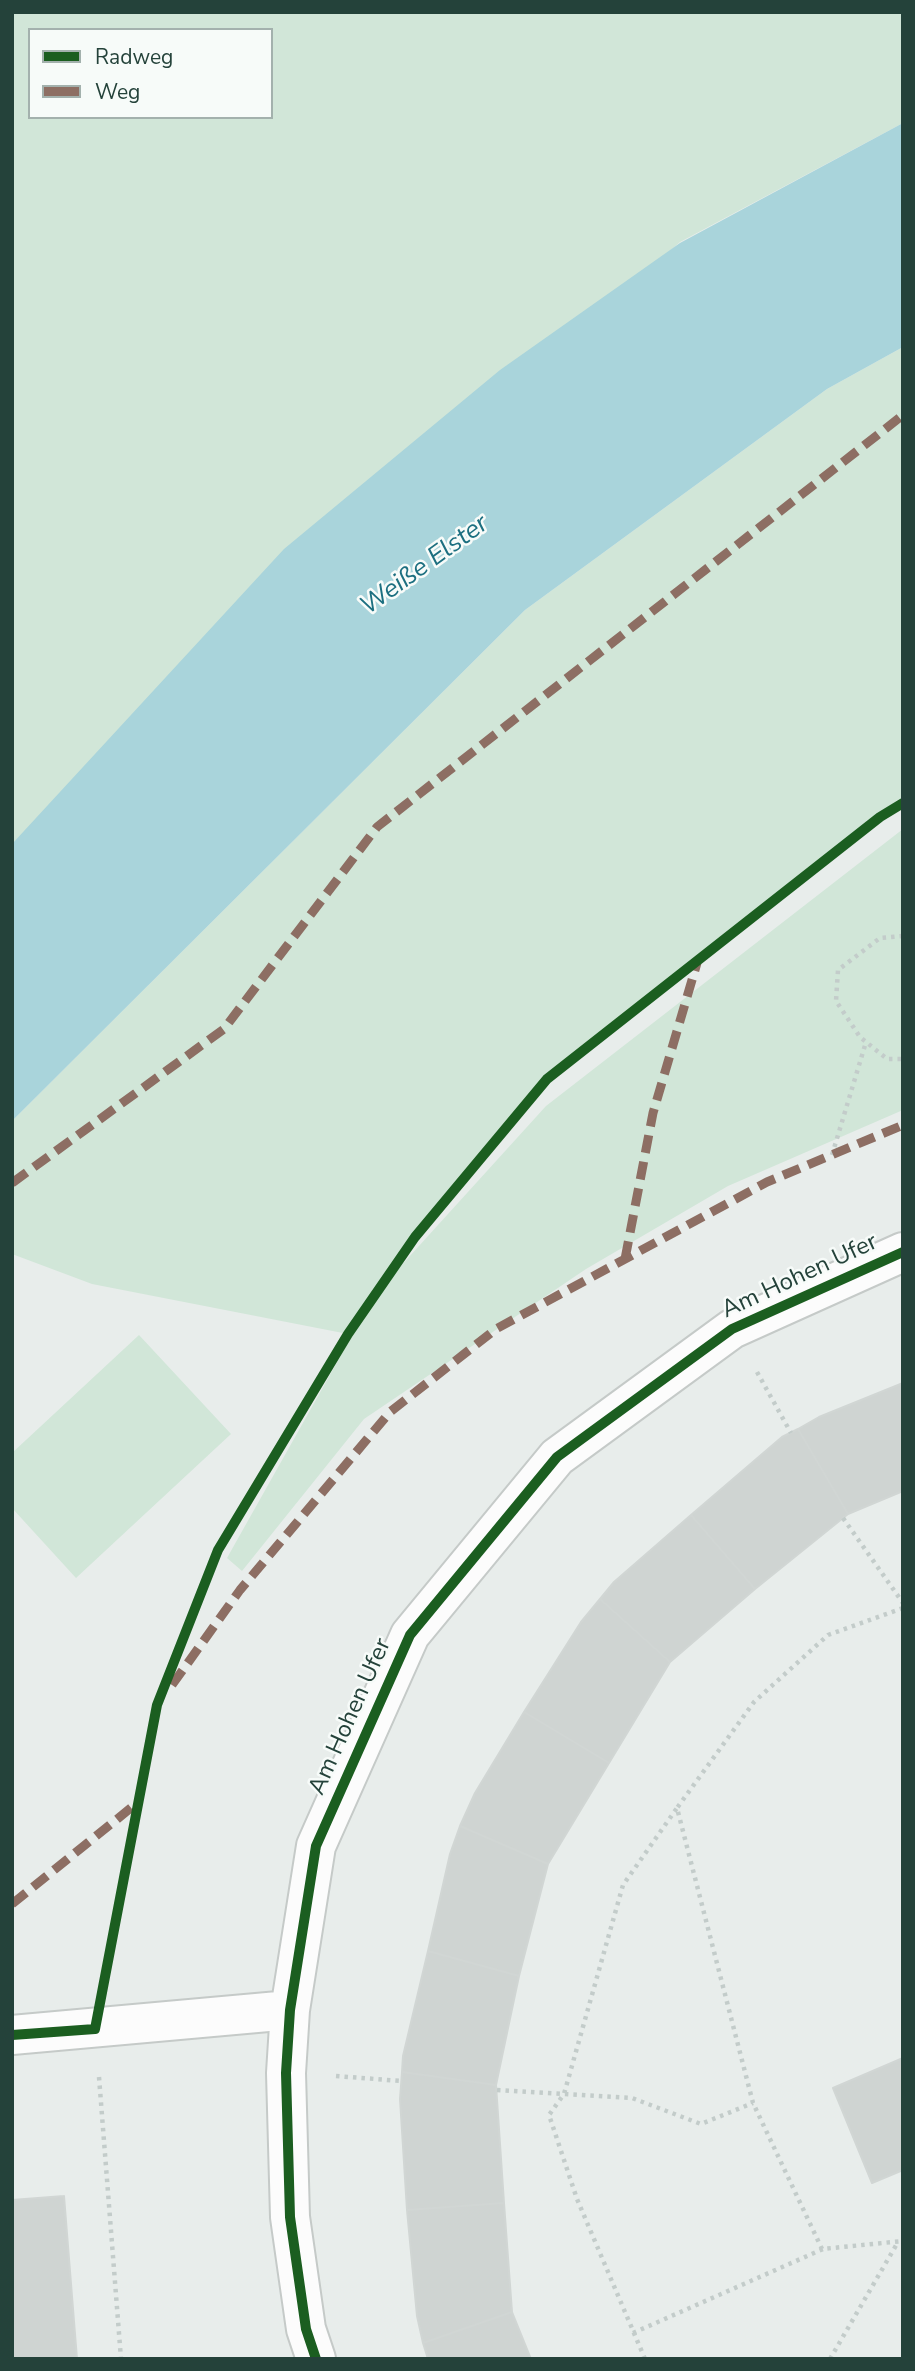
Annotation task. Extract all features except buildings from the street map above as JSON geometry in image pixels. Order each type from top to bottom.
[{"type":"street","name":"Am Hohen Ufer","points":[[316,2359],[306,2329],[290,2217],[286,2073],[290,2010],[316,1846],[410,1635],[557,1457],[732,1329],[903,1252]]},
{"type":"street","points":[[12,2035],[290,2010]]},
{"type":"path","points":[[903,936],[880,938],[838,970],[836,1001],[860,1037],[887,1059],[903,1059]]},
{"type":"path","points":[[832,1155],[866,1041]]},
{"type":"path","points":[[732,1329],[792,1433]]},
{"type":"path","points":[[645,2359],[577,2199],[549,2115],[564,2094],[623,1885],[754,1702],[828,1634],[903,1606],[843,1518]]},
{"type":"path","points":[[677,1808],[753,2103],[822,2249],[901,2241]]},
{"type":"path","points":[[95,2029],[121,2359]]},
{"type":"path","points":[[286,2073],[401,2081]]},
{"type":"path","points":[[497,2090],[632,2098],[701,2124],[753,2103]]},
{"type":"path","points":[[830,2359],[901,2241]]},
{"type":"path","points":[[634,2333],[827,2248]]},
{"type":"green space","points":[[12,12],[903,12],[903,123],[680,242],[12,844]]},
{"type":"green space","points":[[903,347],[903,803],[880,817],[547,1079],[415,1237],[379,1290],[546,1106],[903,829],[903,1110],[728,1186],[586,1269],[364,1419],[242,1571],[227,1558],[367,1309],[348,1334],[92,1284],[12,1254],[12,1121],[525,610],[827,389]]},
{"type":"green space","points":[[139,1335],[231,1434],[76,1578],[12,1508],[12,1453]]},
{"type":"water","name":"Weiße Elster","points":[[903,123],[903,347],[827,389],[525,610],[12,1121],[12,844],[284,549],[500,370],[680,243]]},
{"type":"marked path","points":[[12,1183],[224,1029],[377,827],[903,415]]},
{"type":"marked path","points":[[625,1259],[653,1113],[697,963]]},
{"type":"marked path","points":[[172,1685],[240,1590],[390,1412],[496,1329],[767,1182],[903,1125]]},
{"type":"marked path","points":[[12,1904],[137,1803]]},
{"type":"cycle path","points":[[12,2035],[95,2029],[157,1705],[218,1550],[348,1334],[415,1237],[547,1079],[880,817],[903,803]]},
{"type":"cycle path","points":[[316,2359],[306,2329],[290,2217],[286,2073],[290,2010],[316,1846],[410,1635],[557,1457],[732,1329],[903,1252]]}]
